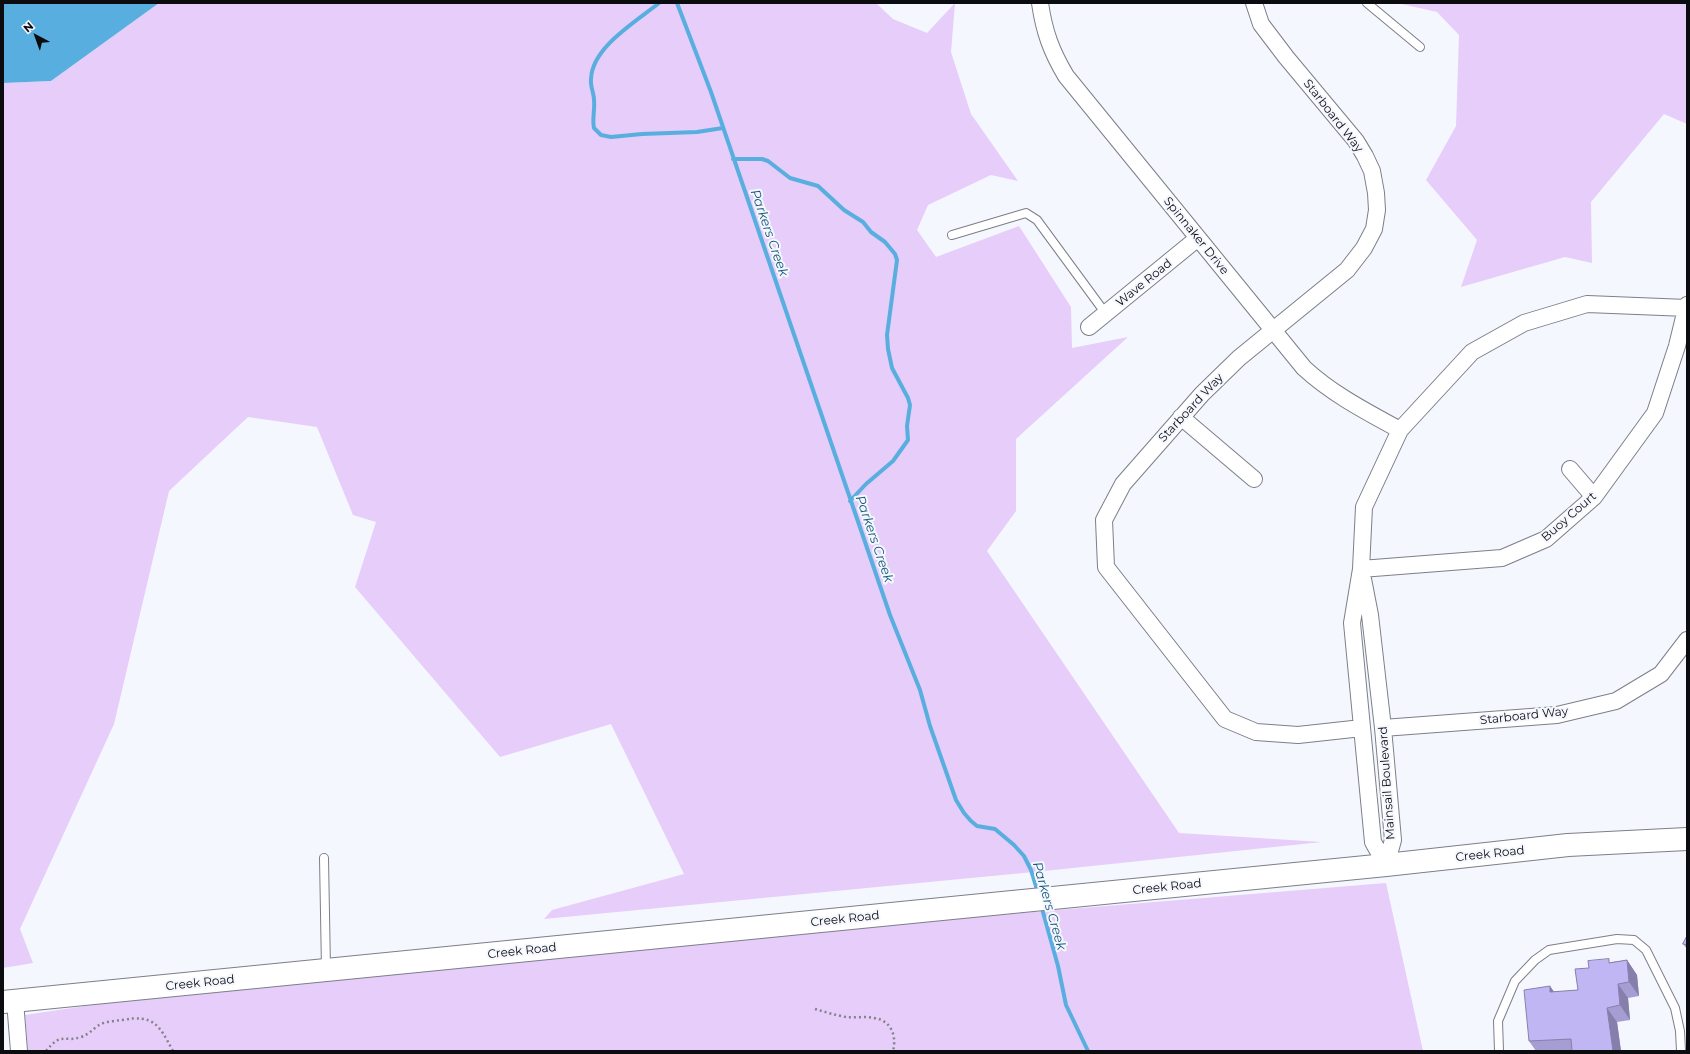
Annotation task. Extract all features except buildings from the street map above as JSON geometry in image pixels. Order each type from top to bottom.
[{"type":"main road","name":"Creek Road","points":[[9,1002],[1386,865],[1568,845],[1687,839]]},
{"type":"street","name":"Spinnaker Drive","points":[[1040,3],[1048,40],[1054,56],[1066,76],[1304,368],[1317,380],[1364,410],[1400,430]]},
{"type":"street","name":"Starboard Way","points":[[1254,3],[1261,24],[1282,52],[1356,140],[1372,171],[1377,210],[1374,229],[1364,248],[1346,270],[1239,358],[1202,394],[1123,484],[1104,520],[1106,567],[1225,719],[1256,732],[1298,735],[1362,728]]},
{"type":"street","name":"Wave Road","points":[[1089,327],[1198,238]]},
{"type":"street","name":"Mainsail Boulevard","points":[[1386,865],[1373,842],[1352,623],[1361,569],[1364,507],[1400,430],[1472,352],[1524,323],[1587,304],[1687,307]]},
{"type":"street","name":"Buoy Court","points":[[1361,569],[1502,558],[1546,539],[1594,497],[1655,413],[1677,346],[1687,307]]},
{"type":"street","points":[[1181,417],[1254,479]]},
{"type":"street","points":[[1570,469],[1594,497]]},
{"type":"street","name":"Mainsail Boulevard","points":[[1361,569],[1370,615],[1383,728],[1393,840],[1386,865]]},
{"type":"street","name":"Starboard Way","points":[[1383,728],[1557,715],[1616,701],[1661,674],[1687,640]]},
{"type":"street","points":[[9,1002],[19,1051]]},
{"type":"lane","points":[[1367,3],[1420,47]]},
{"type":"lane","points":[[952,235],[1026,213],[1037,220],[1106,314]]},
{"type":"lane","points":[[324,858],[326,970]]},
{"type":"lane","points":[[1499,1051],[1498,1021],[1516,980],[1535,960],[1550,950],[1617,939],[1634,940],[1646,950],[1675,1008],[1680,1031],[1681,1051]]},
{"type":"path","points":[[815,1009],[838,1016],[875,1018],[883,1021],[888,1025],[895,1036],[894,1051]]},
{"type":"path","points":[[46,1051],[53,1043],[61,1038],[81,1038],[104,1023],[137,1017],[146,1018],[160,1029],[173,1051]]},
{"type":"shaded area","points":[[159,3],[876,3],[893,19],[927,33],[955,3],[951,52],[971,114],[1018,181],[991,175],[928,205],[917,230],[936,257],[1019,226],[1071,307],[1072,348],[1128,337],[1016,439],[1016,511],[987,551],[1179,833],[1322,842],[1044,871],[544,919],[552,910],[684,874],[611,724],[500,757],[355,587],[376,522],[353,515],[317,427],[248,417],[169,491],[114,724],[20,929],[33,963],[3,968],[3,83],[51,81]]},
{"type":"shaded area","points":[[1397,3],[1687,3],[1687,124],[1664,114],[1591,202],[1592,263],[1565,257],[1461,287],[1477,240],[1426,180],[1456,126],[1459,35],[1437,12]]},
{"type":"shaded area","points":[[1386,883],[1423,1051],[28,1051],[25,1015],[326,970]]},
{"type":"water","points":[[3,3],[159,3],[51,81],[3,83]]},
{"type":"waterway","points":[[659,3],[617,36],[599,56],[593,67],[591,84],[594,100],[594,128],[601,135],[611,137],[697,132],[723,128]]},
{"type":"waterway","name":"Parkers Creek","points":[[677,3],[711,92],[890,615],[920,690],[930,726],[956,800],[964,813],[977,826],[995,829],[1014,845],[1024,856],[1031,870],[1038,893]]},
{"type":"waterway","points":[[733,159],[762,159],[768,161],[790,178],[818,186],[844,210],[863,222],[871,232],[885,242],[895,254],[897,260],[887,335],[892,368],[908,398],[910,405],[907,426],[908,440],[893,461],[866,484],[850,501]]},
{"type":"waterway","name":"Parkers Creek","points":[[1041,905],[1058,966],[1066,1005],[1088,1051]]}]
